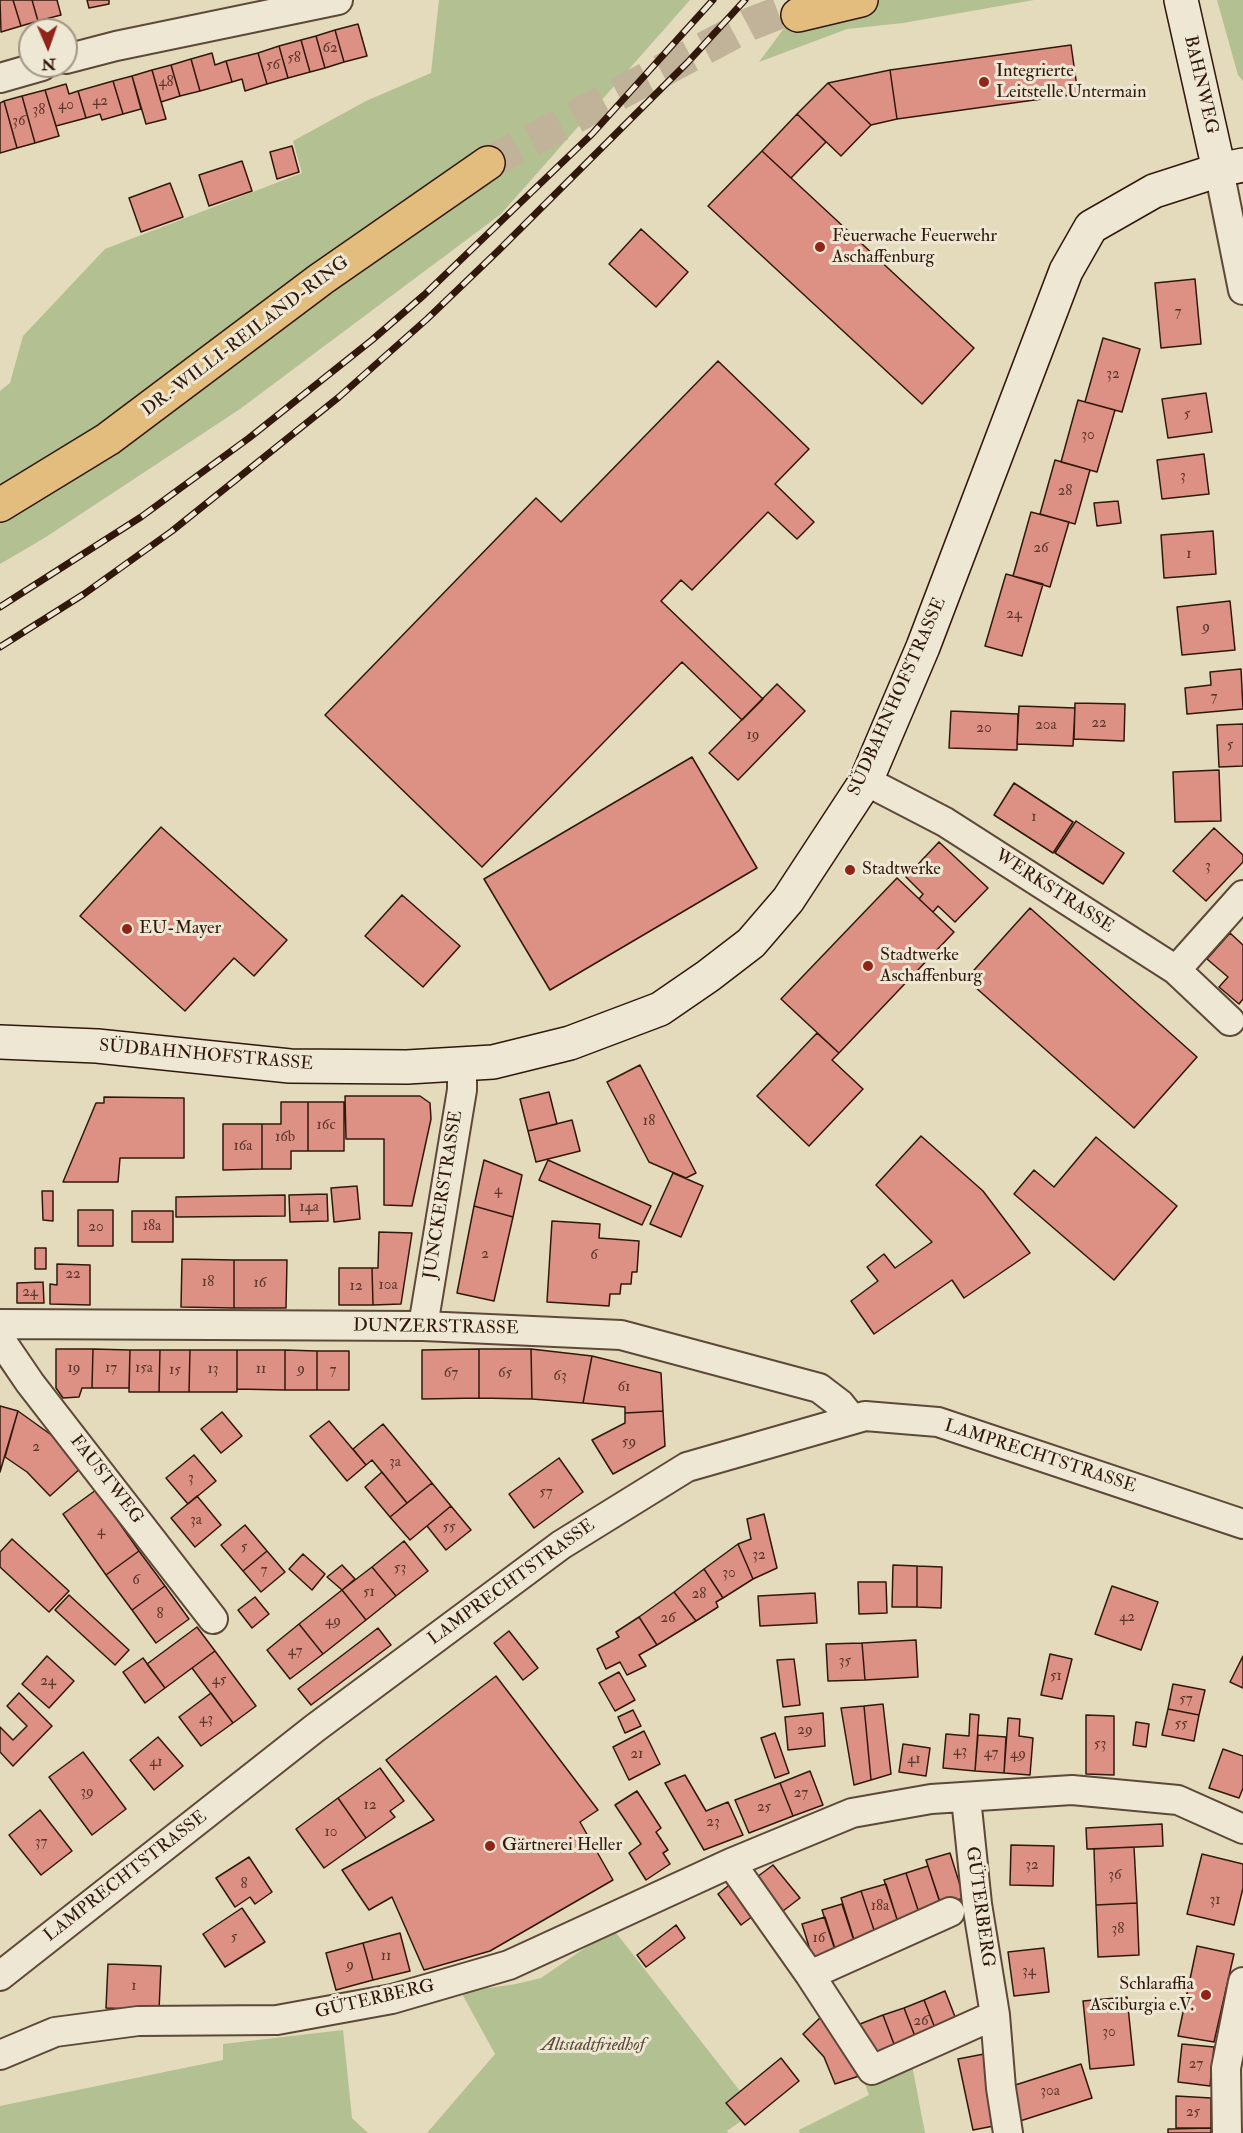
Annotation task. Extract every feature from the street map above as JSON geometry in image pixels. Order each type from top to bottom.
[{"type":"highway","points":[[802,7],[861,0]]},
{"type":"highway","name":"DR.-WILLI-REILAND-RING","points":[[0,505],[108,439],[321,279],[488,164]]},
{"type":"street","points":[[78,56],[338,0]]},
{"type":"street","name":"BAHNWEG","points":[[1181,0],[1231,167]]},
{"type":"street","points":[[0,78],[18,73]]},
{"type":"street","points":[[1231,167],[1243,290]]},
{"type":"street","name":"SÜDBAHNHOFSTRASSE","points":[[0,1042],[97,1046],[290,1066],[407,1067],[493,1062],[570,1043],[660,1009],[708,976],[751,943],[788,900],[866,781],[922,646],[1066,271],[1091,227],[1154,191],[1231,167]]},
{"type":"street","name":"WERKSTRASSE","points":[[866,781],[945,822],[1176,970],[1230,1021]]},
{"type":"street","points":[[1176,970],[1243,895]]},
{"type":"street","name":"JUNCKERSTRASSE","points":[[423,1326],[462,1090],[462,1064]]},
{"type":"street","name":"DUNZERSTRASSE","points":[[0,1324],[423,1326],[621,1335],[819,1388],[840,1404],[852,1419]]},
{"type":"street","name":"FAUSTWEG","points":[[0,1339],[30,1383],[213,1620]]},
{"type":"street","name":"LAMPRECHTSTRASSE","points":[[0,1977],[315,1728],[561,1545],[687,1467],[865,1416],[938,1422],[1243,1524]]},
{"type":"street","name":"GÜTERBERG","points":[[0,2055],[55,2032],[138,2021],[277,2020],[392,2000],[509,1965],[730,1863],[852,1813],[931,1799],[1072,1790],[1178,1800],[1243,1829]]},
{"type":"street","name":"GÜTERBERG","points":[[966,1798],[977,1904],[995,2015],[1001,2088],[1008,2133]]},
{"type":"street","points":[[730,1863],[810,1974],[872,2070],[995,2015]]},
{"type":"street","name":"GÜTERBERG","points":[[810,1974],[950,1912]]},
{"type":"street","points":[[1227,2133],[1226,2068],[1238,2029],[1243,1982]]},
{"type":"green space","points":[[439,0],[690,0],[501,214],[240,409],[46,537],[0,564],[0,391],[10,383],[23,336],[105,249],[302,173],[293,141],[366,101],[431,73]]},
{"type":"green space","points":[[805,0],[1034,0],[903,23],[847,29],[759,62]]},
{"type":"green space","points":[[1217,0],[1243,0],[1243,81],[1238,75]]},
{"type":"green space","name":"Altstadtfriedhof","points":[[613,1929],[740,2091],[726,2103],[741,2121],[727,2131],[728,2133],[427,2133],[495,2054],[461,1992],[541,1978]]},
{"type":"green space","points":[[343,2030],[352,2118],[368,2133],[0,2133],[0,2106],[223,2060],[223,2044]]},
{"type":"green space","points":[[912,2065],[925,2133],[800,2133],[799,2130],[869,2095],[865,2084]]},
{"type":"building","points":[[0,0],[13,0],[19,18],[18,27],[1,32]]},
{"type":"building","points":[[13,0],[32,0],[37,18],[19,18]]},
{"type":"building","points":[[32,0],[57,0],[61,15],[37,18]]},
{"type":"building","points":[[87,0],[109,0],[109,4],[89,8]]},
{"type":"building","points":[[358,24],[367,56],[344,62],[335,30]]},
{"type":"building","points":[[335,30],[344,62],[325,68],[316,36]]},
{"type":"building","points":[[316,36],[325,68],[310,72],[301,40]]},
{"type":"building","points":[[301,40],[310,72],[288,78],[279,46]]},
{"type":"building","name":"Integrierte Leitstelle Untermain","points":[[1071,45],[1078,94],[897,119],[890,70]]},
{"type":"building","points":[[279,46],[288,78],[267,84],[258,53]]},
{"type":"building","points":[[212,53],[215,65],[226,61],[232,82],[200,91],[191,59]]},
{"type":"building","points":[[258,53],[267,84],[245,91],[242,79],[232,82],[226,61]]},
{"type":"building","points":[[191,59],[200,91],[180,96],[171,65]]},
{"type":"building","points":[[171,65],[180,96],[161,102],[152,70]]},
{"type":"building","points":[[152,70],[166,119],[146,124],[132,76]]},
{"type":"building","points":[[890,70],[897,119],[871,125],[828,83]]},
{"type":"building","points":[[132,76],[141,109],[123,114],[113,81]]},
{"type":"building","points":[[113,81],[123,114],[102,120],[100,114],[86,118],[78,91]]},
{"type":"building","points":[[828,83],[871,125],[841,156],[797,114]]},
{"type":"building","points":[[66,84],[69,94],[78,91],[86,118],[56,126],[45,90]]},
{"type":"building","points":[[45,90],[59,136],[35,143],[22,96]]},
{"type":"building","points":[[22,96],[35,143],[17,148],[4,101]]},
{"type":"building","points":[[4,101],[17,148],[0,153],[0,103]]},
{"type":"building","points":[[797,114],[826,142],[791,178],[762,151]]},
{"type":"building","points":[[292,146],[299,172],[277,179],[270,152]]},
{"type":"building","points":[[762,151],[974,348],[922,404],[708,206]]},
{"type":"building","points":[[242,161],[252,191],[209,206],[199,175]]},
{"type":"building","points":[[170,183],[183,217],[141,232],[129,198]]},
{"type":"building","points":[[641,229],[688,272],[656,307],[609,264]]},
{"type":"building","points":[[1195,279],[1201,344],[1161,348],[1155,283]]},
{"type":"building","points":[[1103,338],[1140,349],[1122,412],[1085,402]]},
{"type":"building","points":[[718,361],[809,449],[775,484],[814,522],[797,539],[768,512],[692,590],[681,580],[661,601],[763,699],[742,720],[682,662],[482,867],[325,715],[536,498],[561,522]]},
{"type":"building","points":[[1206,393],[1212,432],[1168,438],[1162,399]]},
{"type":"building","points":[[1078,400],[1115,410],[1097,472],[1061,462]]},
{"type":"building","points":[[1204,454],[1209,494],[1162,499],[1157,460]]},
{"type":"building","points":[[1055,460],[1090,470],[1075,524],[1040,514]]},
{"type":"building","points":[[1118,501],[1121,523],[1097,526],[1094,503]]},
{"type":"building","points":[[1031,512],[1069,522],[1050,587],[1013,576]]},
{"type":"building","points":[[1213,531],[1216,574],[1164,578],[1161,535]]},
{"type":"building","points":[[1006,574],[1043,584],[1022,656],[985,646]]},
{"type":"building","points":[[1230,601],[1235,650],[1182,655],[1177,607]]},
{"type":"building","points":[[1241,669],[1243,709],[1187,714],[1185,688],[1211,685],[1210,672]]},
{"type":"building","points":[[777,684],[805,711],[738,780],[709,753]]},
{"type":"building","points":[[1075,703],[1125,704],[1124,741],[1074,739]]},
{"type":"building","points":[[1019,706],[1075,708],[1073,746],[1017,744]]},
{"type":"building","points":[[951,711],[1018,714],[1017,750],[949,748]]},
{"type":"building","points":[[1243,724],[1243,766],[1219,767],[1217,725]]},
{"type":"building","points":[[692,757],[757,868],[550,990],[484,879]]},
{"type":"building","points":[[1219,770],[1221,821],[1175,822],[1173,772]]},
{"type":"building","points":[[1014,783],[1073,822],[1053,853],[994,815]]},
{"type":"building","points":[[1076,821],[1124,853],[1103,884],[1055,853]]},
{"type":"building","points":[[161,827],[287,940],[254,976],[234,958],[185,1011],[80,916]]},
{"type":"building","points":[[1214,828],[1243,855],[1243,862],[1206,901],[1173,871]]},
{"type":"building","points":[[939,842],[988,888],[955,922],[938,906],[933,912],[919,899],[923,894],[906,877]]},
{"type":"building","name":"Stadtwerke Aschaffenburg","points":[[897,878],[954,932],[839,1053],[781,999]]},
{"type":"building","points":[[402,895],[460,946],[423,987],[365,936]]},
{"type":"building","points":[[1030,908],[1197,1057],[1134,1128],[966,979]]},
{"type":"building","points":[[1230,933],[1243,945],[1243,999],[1239,1004],[1219,987],[1228,977],[1207,959]]},
{"type":"building","points":[[817,1033],[839,1053],[832,1060],[863,1089],[809,1146],[757,1096]]},
{"type":"building","points":[[640,1065],[696,1173],[686,1178],[649,1162],[607,1082]]},
{"type":"building","points":[[549,1092],[557,1124],[528,1131],[520,1099]]},
{"type":"building","points":[[345,1096],[420,1096],[430,1103],[431,1119],[412,1206],[384,1205],[384,1139],[346,1139]]},
{"type":"building","points":[[104,1097],[184,1098],[184,1158],[120,1158],[118,1182],[63,1182],[96,1103],[104,1103]]},
{"type":"building","points":[[281,1102],[308,1102],[308,1151],[291,1151],[291,1169],[262,1169],[262,1124],[281,1124]]},
{"type":"building","points":[[308,1102],[344,1102],[344,1151],[308,1151]]},
{"type":"building","points":[[572,1120],[580,1151],[536,1162],[528,1131]]},
{"type":"building","points":[[223,1124],[262,1124],[262,1169],[223,1170]]},
{"type":"building","points":[[921,1136],[983,1191],[1030,1253],[964,1298],[952,1280],[874,1334],[851,1301],[878,1281],[867,1267],[884,1254],[895,1268],[932,1242],[876,1185]]},
{"type":"building","points":[[1096,1137],[1177,1206],[1114,1280],[1014,1194],[1034,1170],[1054,1187]]},
{"type":"building","points":[[484,1160],[522,1175],[513,1217],[474,1206]]},
{"type":"building","points":[[548,1160],[651,1206],[642,1225],[539,1180]]},
{"type":"building","points":[[673,1173],[703,1186],[681,1237],[650,1224]]},
{"type":"building","points":[[357,1186],[360,1219],[334,1222],[331,1188]]},
{"type":"building","points":[[42,1191],[53,1191],[53,1221],[43,1220]]},
{"type":"building","points":[[327,1194],[328,1221],[290,1222],[289,1195]]},
{"type":"building","points":[[285,1195],[285,1216],[176,1217],[176,1197]]},
{"type":"building","points":[[474,1206],[513,1217],[494,1301],[457,1293]]},
{"type":"building","points":[[78,1210],[113,1210],[113,1246],[78,1246]]},
{"type":"building","points":[[132,1211],[173,1211],[173,1242],[132,1242]]},
{"type":"building","points":[[552,1221],[600,1224],[599,1238],[639,1241],[637,1272],[632,1272],[631,1284],[621,1284],[620,1294],[610,1294],[609,1306],[547,1302]]},
{"type":"building","points":[[379,1232],[412,1233],[401,1304],[373,1305],[372,1268],[378,1268]]},
{"type":"building","points":[[35,1248],[46,1248],[46,1269],[35,1269]]},
{"type":"building","points":[[182,1259],[234,1260],[234,1308],[181,1307]]},
{"type":"building","points":[[234,1260],[287,1260],[286,1308],[234,1308]]},
{"type":"building","points":[[57,1264],[90,1265],[90,1305],[50,1304],[50,1284],[57,1285]]},
{"type":"building","points":[[339,1268],[372,1268],[373,1305],[339,1305]]},
{"type":"building","points":[[43,1282],[44,1303],[17,1303],[17,1283]]},
{"type":"building","points":[[56,1349],[93,1349],[92,1388],[82,1388],[79,1397],[63,1398],[56,1388]]},
{"type":"building","points":[[93,1349],[130,1350],[129,1388],[92,1388]]},
{"type":"building","points":[[479,1349],[531,1349],[532,1399],[479,1398]]},
{"type":"building","points":[[479,1349],[479,1398],[422,1399],[422,1350]]},
{"type":"building","points":[[531,1349],[592,1356],[583,1403],[532,1399]]},
{"type":"building","points":[[130,1350],[160,1350],[159,1392],[129,1392]]},
{"type":"building","points":[[160,1350],[190,1350],[189,1392],[159,1392]]},
{"type":"building","points":[[190,1350],[237,1350],[237,1392],[189,1392]]},
{"type":"building","points":[[237,1350],[285,1350],[285,1390],[237,1389]]},
{"type":"building","points":[[285,1350],[317,1351],[317,1390],[285,1390]]},
{"type":"building","points":[[317,1351],[349,1351],[349,1390],[317,1390]]},
{"type":"building","points":[[592,1356],[661,1373],[663,1411],[625,1413],[625,1407],[583,1403]]},
{"type":"building","points":[[0,1406],[18,1411],[0,1472]]},
{"type":"building","points":[[18,1411],[57,1439],[82,1467],[50,1496],[27,1472],[5,1457]]},
{"type":"building","points":[[663,1411],[665,1446],[613,1474],[592,1440],[625,1423],[625,1413]]},
{"type":"building","points":[[222,1412],[242,1436],[221,1453],[201,1429]]},
{"type":"building","points":[[329,1421],[366,1465],[347,1481],[310,1436]]},
{"type":"building","points":[[383,1424],[432,1483],[407,1503],[372,1460],[366,1465],[353,1449]]},
{"type":"building","points":[[194,1455],[216,1481],[188,1504],[166,1478]]},
{"type":"building","points":[[559,1458],[583,1492],[534,1528],[509,1494]]},
{"type":"building","points":[[382,1472],[407,1503],[390,1517],[365,1487]]},
{"type":"building","points":[[432,1483],[451,1506],[410,1540],[390,1517]]},
{"type":"building","points":[[96,1490],[139,1551],[106,1575],[63,1514]]},
{"type":"building","points":[[197,1496],[221,1525],[195,1547],[171,1518]]},
{"type":"building","points":[[451,1506],[471,1530],[446,1550],[427,1526]]},
{"type":"building","points":[[764,1514],[777,1568],[753,1579],[738,1544],[751,1539],[747,1519]]},
{"type":"building","points":[[245,1525],[267,1551],[243,1571],[221,1545]]},
{"type":"building","points":[[12,1539],[69,1591],[49,1612],[0,1567],[0,1552]]},
{"type":"building","points":[[404,1541],[428,1571],[396,1596],[372,1567]]},
{"type":"building","points":[[738,1544],[753,1579],[723,1598],[704,1569]]},
{"type":"building","points":[[139,1551],[165,1586],[132,1610],[106,1575]]},
{"type":"building","points":[[267,1551],[285,1572],[261,1592],[243,1571]]},
{"type":"building","points":[[303,1554],[325,1574],[312,1590],[289,1569]]},
{"type":"building","points":[[342,1565],[355,1579],[342,1590],[327,1577]]},
{"type":"building","points":[[893,1565],[917,1566],[917,1607],[892,1607]]},
{"type":"building","points":[[917,1566],[942,1567],[941,1608],[917,1607]]},
{"type":"building","points":[[372,1567],[396,1596],[366,1620],[342,1590]]},
{"type":"building","points":[[704,1569],[723,1598],[716,1602],[718,1607],[696,1621],[674,1592]]},
{"type":"building","points":[[858,1582],[886,1582],[887,1613],[859,1614]]},
{"type":"building","points":[[165,1586],[189,1619],[156,1643],[132,1610]]},
{"type":"building","points":[[1112,1586],[1158,1602],[1141,1650],[1095,1634]]},
{"type":"building","points":[[342,1590],[366,1620],[323,1654],[299,1624]]},
{"type":"building","points":[[674,1592],[696,1621],[657,1645],[639,1617]]},
{"type":"building","points":[[815,1593],[817,1623],[760,1626],[758,1596]]},
{"type":"building","points":[[69,1595],[129,1650],[115,1665],[55,1610]]},
{"type":"building","points":[[255,1597],[269,1614],[252,1628],[238,1610]]},
{"type":"building","points":[[639,1617],[657,1645],[639,1655],[646,1666],[627,1675],[620,1662],[606,1669],[597,1649],[619,1637],[616,1632]]},
{"type":"building","points":[[299,1624],[323,1654],[290,1679],[267,1650]]},
{"type":"building","points":[[197,1627],[215,1651],[165,1688],[147,1664]]},
{"type":"building","points":[[378,1628],[391,1645],[311,1705],[298,1689]]},
{"type":"building","points":[[509,1631],[538,1668],[523,1680],[494,1643]]},
{"type":"building","points":[[916,1640],[918,1677],[865,1680],[862,1643]]},
{"type":"building","points":[[862,1643],[865,1680],[828,1681],[826,1644]]},
{"type":"building","points":[[215,1651],[256,1706],[233,1723],[192,1668]]},
{"type":"building","points":[[1050,1654],[1072,1659],[1062,1699],[1041,1695]]},
{"type":"building","points":[[47,1656],[74,1681],[49,1708],[22,1684]]},
{"type":"building","points":[[1243,1656],[1243,1688],[1230,1682]]},
{"type":"building","points":[[143,1658],[165,1688],[145,1703],[123,1672]]},
{"type":"building","points":[[794,1659],[800,1705],[783,1707],[777,1660]]},
{"type":"building","points":[[619,1672],[635,1700],[615,1711],[599,1683]]},
{"type":"building","name":"Gärtnerei Heller","points":[[496,1676],[598,1810],[580,1822],[613,1880],[490,1951],[424,1970],[392,1897],[369,1910],[342,1870],[434,1820],[386,1760]]},
{"type":"building","points":[[1173,1684],[1205,1690],[1199,1715],[1168,1709]]},
{"type":"building","points":[[19,1693],[52,1726],[13,1766],[0,1752],[0,1727],[13,1740],[27,1726],[7,1706]]},
{"type":"building","points":[[211,1693],[233,1723],[201,1746],[179,1717]]},
{"type":"building","points":[[883,1704],[891,1774],[871,1780],[864,1706]]},
{"type":"building","points":[[864,1706],[871,1780],[854,1785],[841,1708]]},
{"type":"building","points":[[1168,1709],[1199,1715],[1194,1741],[1162,1735]]},
{"type":"building","points":[[633,1710],[641,1726],[625,1733],[618,1717]]},
{"type":"building","points":[[823,1713],[825,1746],[788,1750],[785,1717]]},
{"type":"building","points":[[970,1714],[979,1715],[975,1771],[943,1768],[946,1734],[969,1736]]},
{"type":"building","points":[[1086,1715],[1114,1716],[1114,1775],[1086,1774]]},
{"type":"building","points":[[1008,1718],[1020,1719],[1019,1736],[1033,1738],[1030,1775],[1004,1773]]},
{"type":"building","points":[[1136,1722],[1149,1724],[1146,1747],[1133,1745]]},
{"type":"building","points":[[644,1731],[660,1764],[629,1780],[613,1747]]},
{"type":"building","points":[[775,1733],[789,1773],[775,1778],[761,1738]]},
{"type":"building","points":[[978,1735],[1006,1737],[1004,1773],[975,1771]]},
{"type":"building","points":[[158,1737],[183,1766],[154,1790],[130,1760]]},
{"type":"building","points":[[903,1744],[930,1748],[926,1776],[899,1772]]},
{"type":"building","points":[[1223,1749],[1243,1756],[1243,1788],[1239,1798],[1209,1788]]},
{"type":"building","points":[[83,1752],[126,1809],[92,1835],[49,1777]]},
{"type":"building","points":[[380,1768],[404,1801],[390,1811],[395,1817],[366,1838],[338,1798]]},
{"type":"building","points":[[810,1771],[823,1805],[793,1816],[780,1783]]},
{"type":"building","points":[[685,1775],[706,1811],[728,1802],[743,1835],[704,1850],[665,1783]]},
{"type":"building","points":[[780,1783],[793,1816],[749,1833],[735,1800]]},
{"type":"building","points":[[637,1791],[661,1828],[656,1832],[668,1850],[663,1853],[670,1864],[646,1880],[629,1853],[641,1844],[615,1805]]},
{"type":"building","points":[[338,1798],[366,1838],[324,1868],[296,1829]]},
{"type":"building","points":[[40,1810],[72,1851],[41,1875],[9,1835]]},
{"type":"building","points":[[1162,1824],[1163,1846],[1087,1849],[1086,1828]]},
{"type":"building","points":[[1011,1845],[1054,1846],[1053,1886],[1010,1885]]},
{"type":"building","points":[[1134,1847],[1137,1903],[1096,1905],[1094,1849]]},
{"type":"building","points":[[950,1853],[964,1898],[941,1905],[926,1860]]},
{"type":"building","points":[[1202,1854],[1243,1864],[1243,1888],[1234,1925],[1187,1914]]},
{"type":"building","points":[[249,1857],[272,1892],[255,1904],[250,1897],[235,1907],[216,1878]]},
{"type":"building","points":[[773,1865],[800,1898],[783,1911],[757,1877]]},
{"type":"building","points":[[928,1866],[942,1909],[920,1916],[906,1873]]},
{"type":"building","points":[[906,1873],[920,1916],[898,1922],[884,1880]]},
{"type":"building","points":[[733,1882],[757,1913],[741,1925],[718,1894]]},
{"type":"building","points":[[886,1884],[900,1929],[876,1936],[861,1891]]},
{"type":"building","points":[[861,1891],[876,1936],[855,1943],[841,1898]]},
{"type":"building","points":[[1137,1903],[1139,1955],[1098,1957],[1096,1905]]},
{"type":"building","points":[[842,1904],[856,1947],[836,1953],[822,1910]]},
{"type":"building","points":[[242,1908],[265,1942],[225,1967],[203,1934]]},
{"type":"building","points":[[825,1917],[838,1958],[815,1966],[802,1924]]},
{"type":"building","points":[[676,1925],[685,1938],[646,1967],[637,1955]]},
{"type":"building","points":[[400,1933],[410,1971],[373,1980],[363,1943]]},
{"type":"building","points":[[363,1943],[373,1980],[336,1990],[326,1953]]},
{"type":"building","name":"Schlaraffia Asciburgia e.V.","points":[[1197,1946],[1234,1954],[1214,2042],[1178,2036]]},
{"type":"building","points":[[1044,1948],[1049,1992],[1014,1996],[1008,1952]]},
{"type":"building","points":[[108,1964],[161,1966],[159,2010],[106,2008]]},
{"type":"building","points":[[945,1991],[959,2027],[938,2036],[924,2000]]},
{"type":"building","points":[[1127,1997],[1134,2065],[1090,2069],[1083,2001]]},
{"type":"building","points":[[924,2000],[938,2036],[918,2044],[904,2008]]},
{"type":"building","points":[[904,2008],[918,2044],[897,2052],[883,2015]]},
{"type":"building","points":[[883,2015],[897,2052],[874,2060],[860,2024]]},
{"type":"building","points":[[821,2017],[859,2076],[835,2084],[824,2057],[803,2034]]},
{"type":"building","points":[[1182,2044],[1214,2047],[1210,2086],[1178,2082]]},
{"type":"building","points":[[984,2054],[999,2125],[973,2130],[958,2059]]},
{"type":"building","points":[[781,2058],[799,2081],[745,2125],[726,2103]]},
{"type":"building","points":[[1081,2064],[1092,2098],[1020,2121],[1009,2087]]},
{"type":"building","points":[[1176,2096],[1211,2098],[1211,2128],[1176,2128]]},
{"type":"building","points":[[1211,2128],[1211,2133],[1168,2133],[1168,2129]]},
{"type":"tunnel","points":[[488,163],[750,24],[794,7]]},
{"type":"railway","points":[[0,607],[141,517],[249,438],[372,340],[424,295],[592,134],[713,0]]},
{"type":"railway","points":[[0,647],[84,594],[172,531],[339,397],[427,319],[498,251],[688,62],[745,0]]},
{"type":"place","name":"Integrierte Leitstelle Untermain","points":[[984,82]]},
{"type":"place","name":"Feuerwache Feuerwehr Aschaffenburg","points":[[820,247]]},
{"type":"place","name":"Stadtwerke","points":[[850,870]]},
{"type":"place","name":"EU-Mayer","points":[[127,929]]},
{"type":"place","name":"Stadtwerke Aschaffenburg","points":[[868,966]]},
{"type":"place","name":"Gärtnerei Heller","points":[[490,1846]]},
{"type":"place","name":"Schlaraffia Asciburgia e.V.","points":[[1206,1995]]}]
